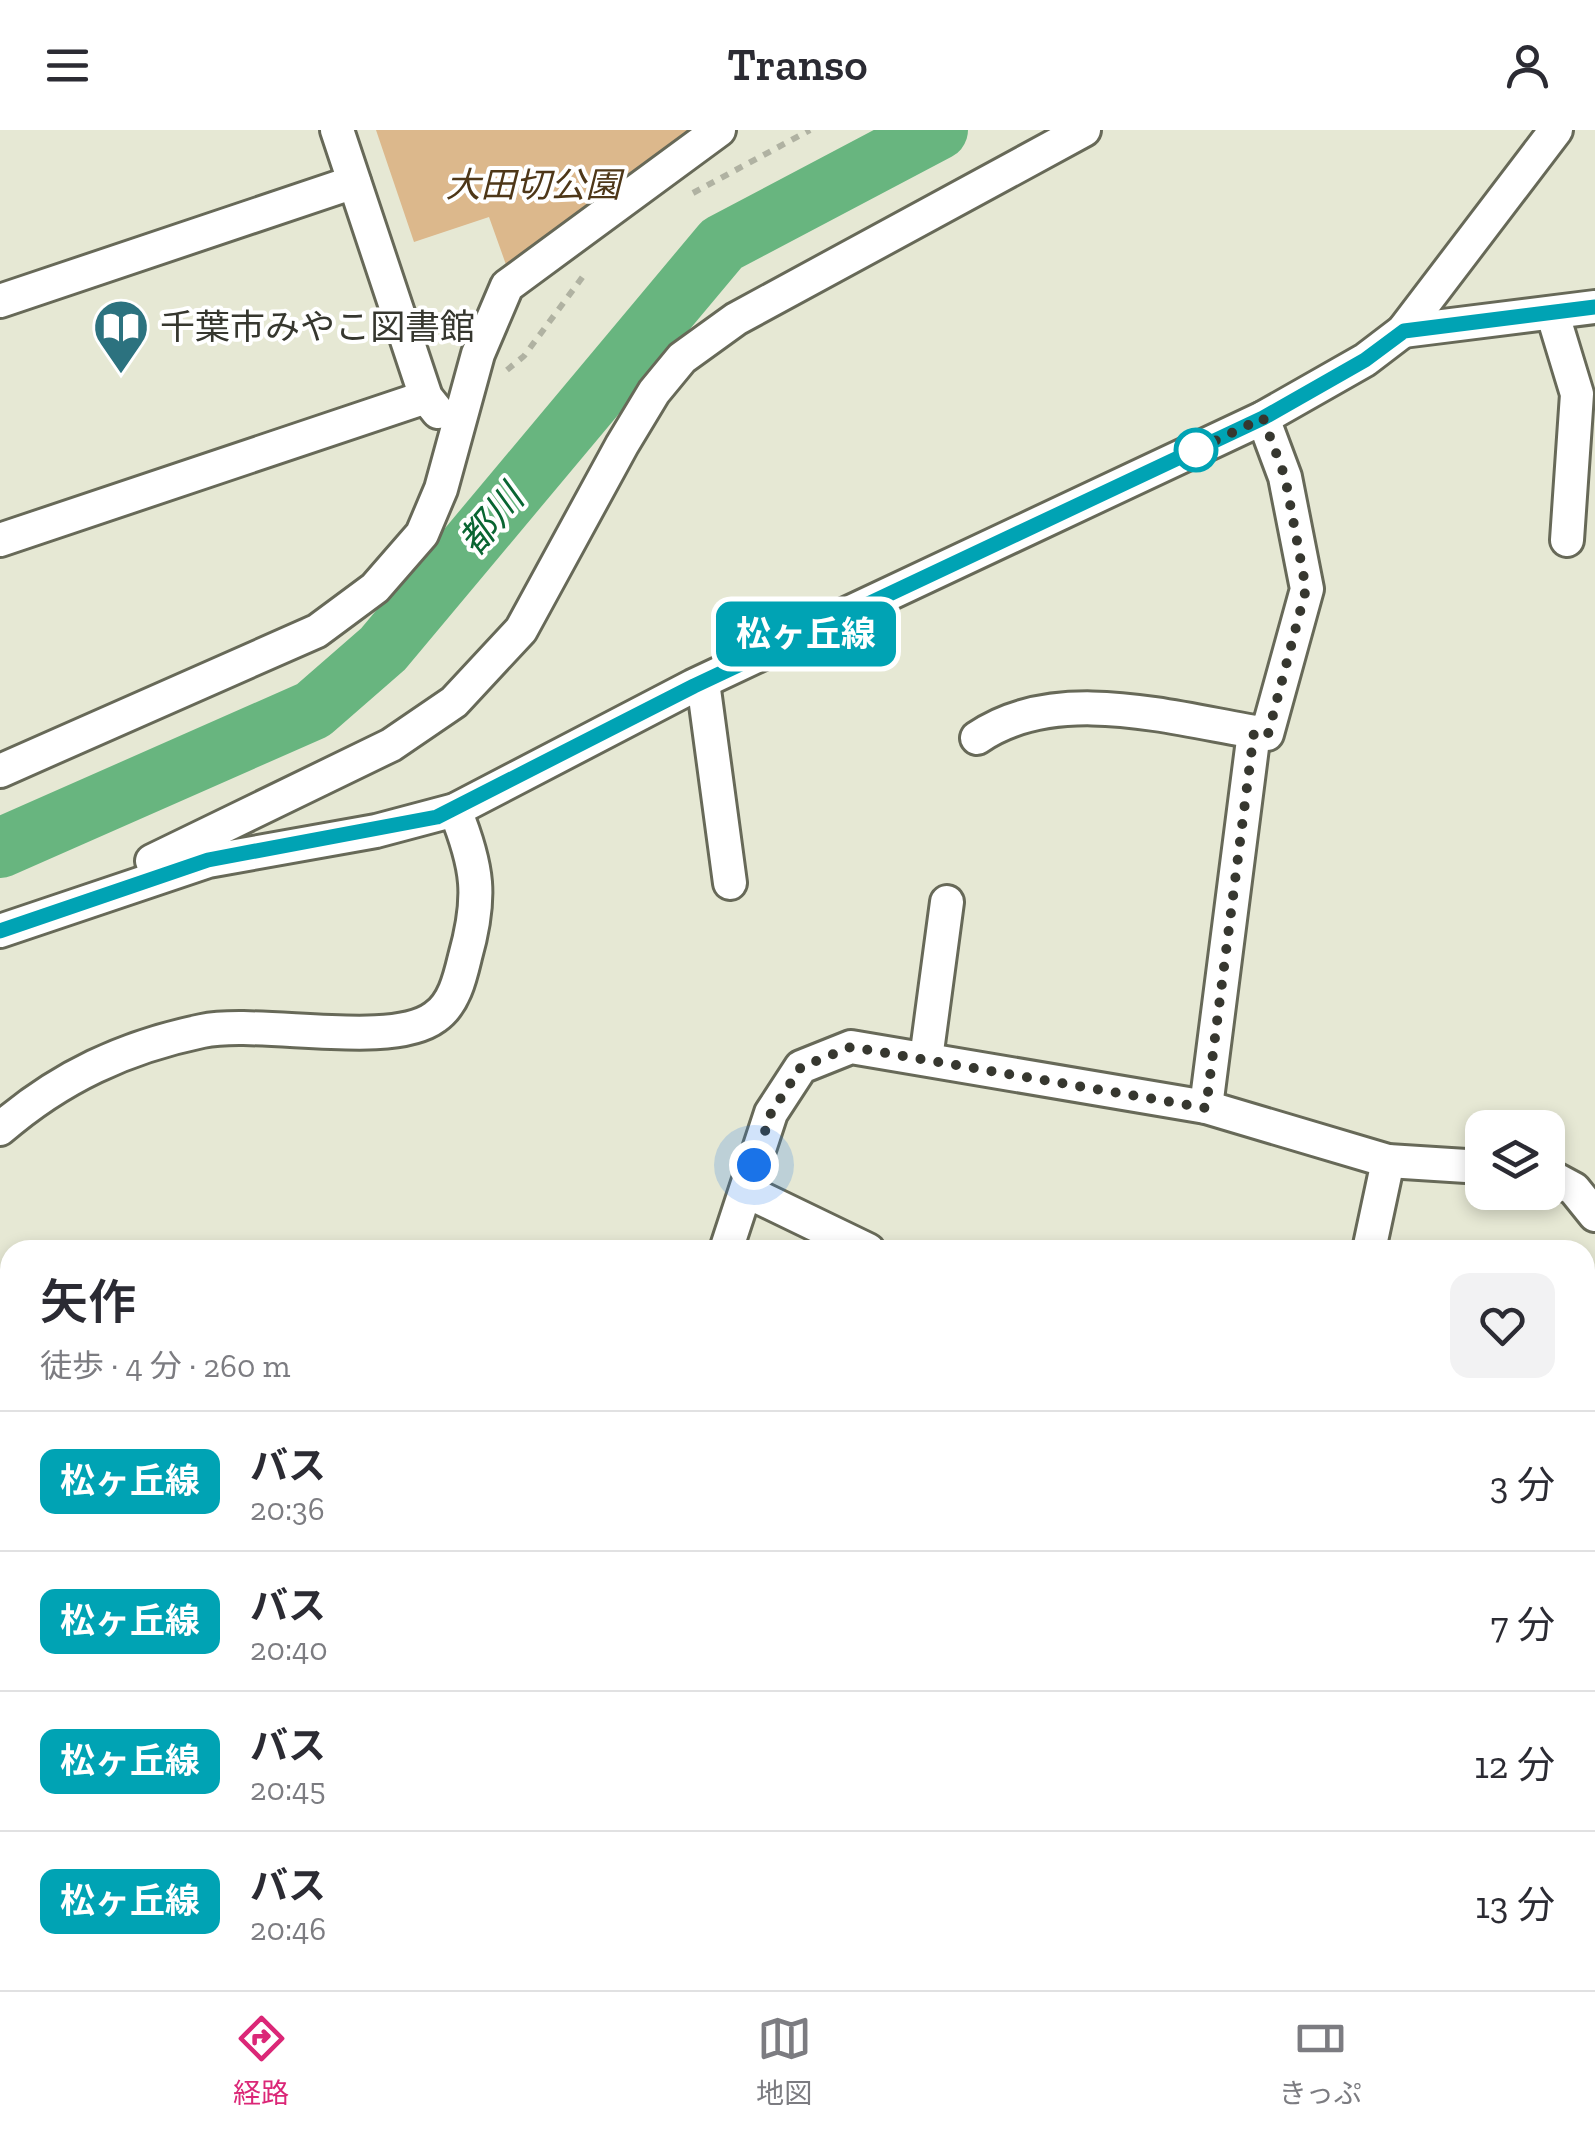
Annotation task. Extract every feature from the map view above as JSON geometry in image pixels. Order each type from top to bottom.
[{"type":"street","points":[[338,130],[426,398],[460,418]]},
{"type":"street","points":[[117,889],[155,858],[391,744],[454,702],[521,630],[622,445],[654,392],[682,358],[736,319],[1084,130]]},
{"type":"street","points":[[0,931],[208,860],[376,832],[454,810],[703,682],[1263,418],[1365,360],[1404,331],[1556,130]]},
{"type":"street","points":[[0,771],[317,631],[375,588],[422,534],[442,489],[478,354],[507,286],[715,131]]},
{"type":"street","points":[[0,300],[354,182]]},
{"type":"street","points":[[1404,331],[1595,307]]},
{"type":"street","points":[[1553,315],[1577,394],[1567,540]]},
{"type":"street","points":[[0,540],[426,398]]},
{"type":"street","points":[[977,738],[1003,720],[1053,710],[1139,712],[1268,734],[1306,589],[1285,477],[1263,418]]},
{"type":"street","points":[[703,682],[730,883]]},
{"type":"street","points":[[1206,1108],[1254,732]]},
{"type":"street","points":[[0,1129],[69,1078],[116,1053],[188,1034],[207,1030],[396,1030],[435,1018],[457,989],[474,925],[476,862],[454,810]]},
{"type":"street","points":[[926,1060],[947,902]]},
{"type":"street","points":[[729,1240],[771,1113],[801,1067],[851,1047],[1206,1108],[1388,1162],[1465,1166]]},
{"type":"street","points":[[1371,1240],[1388,1162]]},
{"type":"street","points":[[1565,1184],[1574,1188],[1595,1215]]},
{"type":"street","points":[[746,1191],[847,1240]]},
{"type":"path","points":[[687,196],[810,130]]},
{"type":"path","points":[[460,418],[524,356],[592,266]]},
{"type":"green space","name":"大田切公園","points":[[376,130],[694,130],[509,273],[489,217],[414,242]]},
{"type":"waterway","name":"都川","points":[[0,848],[313,710],[383,649],[722,244],[938,130]]},
{"type":"bus line","name":"松ヶ丘線","points":[[0,931],[208,860],[376,832],[437,817],[694,686],[1263,418],[1365,360],[1404,331],[1595,307]]},
{"type":"place","name":"千葉市みやこ図書館","points":[[121,376]]},
{"type":"route","points":[[754,1165],[771,1113],[801,1067],[851,1047],[1206,1108],[1254,732],[1268,734],[1306,589],[1285,477],[1263,418],[1196,450]]}]
